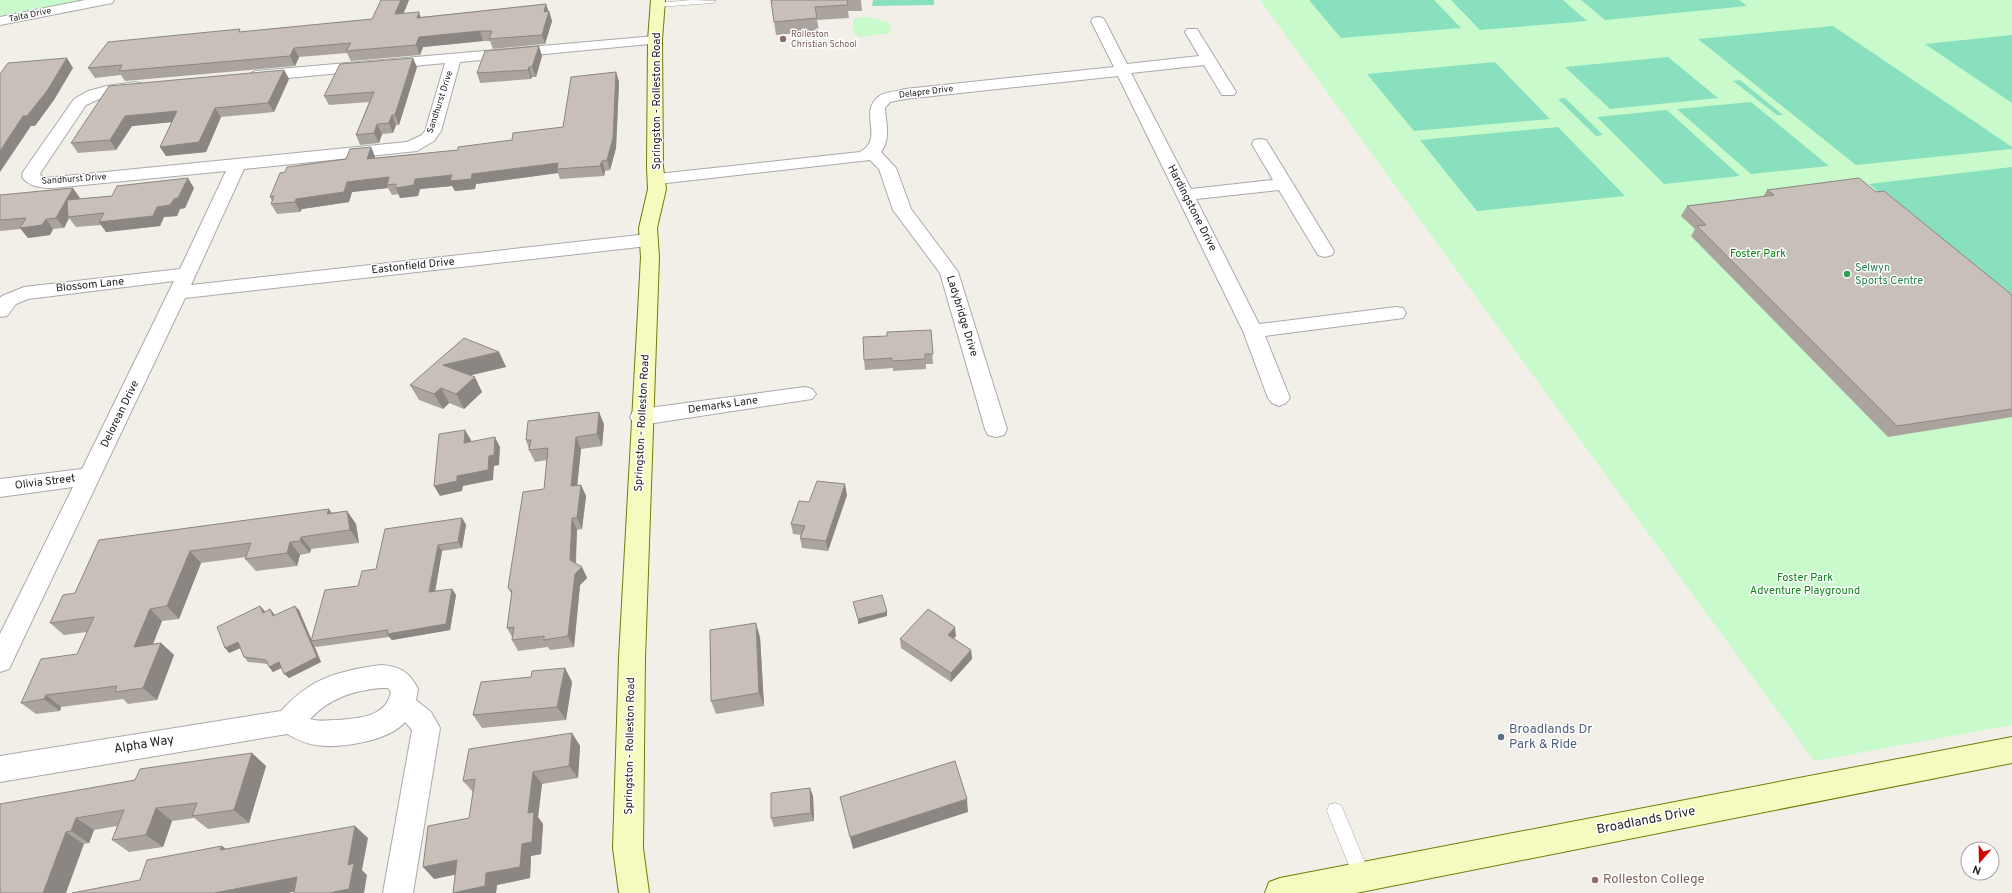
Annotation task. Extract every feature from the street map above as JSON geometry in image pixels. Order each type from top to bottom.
[{"type":"main road","name":"Springston - Rolleston Road","points":[[634,893],[628,848],[632,658],[641,416],[650,257],[648,240],[649,220],[657,198],[658,179],[656,167],[655,40],[658,3]]},
{"type":"main road","name":"Broadlands Drive","points":[[1280,893],[2009,755]]},
{"type":"main road","name":"Springston - Rolleston Road","points":[[619,893],[628,848]]},
{"type":"street","name":"Taita Drive","points":[[0,21],[107,0]]},
{"type":"street","name":"Hardingstone Drive","points":[[1098,21],[1254,331],[1279,398]]},
{"type":"street","points":[[1192,32],[1228,92]]},
{"type":"street","name":"Sandhurst Drive","points":[[242,77],[655,40]]},
{"type":"street","name":"Sandhurst Drive","points":[[148,86],[104,91],[87,97],[80,102],[32,172],[31,177],[42,183],[400,148],[420,143],[428,138],[433,131],[454,58]]},
{"type":"street","name":"Delapre Drive","points":[[873,153],[881,136],[877,108],[884,99],[905,94],[1209,60]]},
{"type":"street","points":[[1260,144],[1325,251]]},
{"type":"street","points":[[658,179],[844,160],[864,157],[873,153]]},
{"type":"street","name":"Ladybridge Drive","points":[[873,153],[887,168],[902,210],[949,272],[996,429]]},
{"type":"street","name":"Delorean Drive","points":[[0,661],[90,476],[237,165]]},
{"type":"street","points":[[1185,195],[1284,184]]},
{"type":"street","name":"Eastonfield Drive","points":[[182,283],[648,240]]},
{"type":"street","name":"Blossom Lane","points":[[0,311],[9,300],[24,293],[182,283]]},
{"type":"street","points":[[1254,331],[1396,313]]},
{"type":"street","name":"Demarks Lane","points":[[641,416],[805,394]]},
{"type":"street","name":"Olivia Street","points":[[0,488],[90,476]]},
{"type":"street","points":[[386,676],[396,679],[405,688],[402,706],[387,721],[374,728],[359,731],[317,734],[288,722],[314,697],[330,688],[371,678],[386,676]]},
{"type":"street","points":[[398,893],[426,728],[423,722],[410,710],[402,706]]},
{"type":"street","name":"Alpha Way","points":[[0,769],[288,722]]},
{"type":"lane","points":[[658,3],[712,1]]},
{"type":"lane","points":[[1335,811],[1362,877]]},
{"type":"green space","points":[[0,0],[84,0],[0,16]]},
{"type":"green space","points":[[873,0],[934,0],[934,5],[872,6]]},
{"type":"green space","name":"Foster Park","points":[[1260,0],[2012,0],[2012,725],[1814,761]]},
{"type":"green space","points":[[1309,0],[1434,0],[1461,28],[1341,38]]},
{"type":"green space","points":[[1451,0],[1563,0],[1587,21],[1480,30]]},
{"type":"green space","points":[[1581,0],[1739,0],[1747,6],[1605,20]]},
{"type":"green space","points":[[858,17],[869,17],[890,23],[891,33],[859,37],[854,34],[853,20]]},
{"type":"green space","points":[[1833,26],[2012,147],[2012,149],[1856,165],[1698,39]]},
{"type":"green space","points":[[2012,35],[2012,103],[1925,44]]},
{"type":"green space","points":[[1668,57],[1718,98],[1610,109],[1565,67]]},
{"type":"green space","points":[[1495,62],[1550,119],[1414,131],[1367,74]]},
{"type":"green space","points":[[1740,80],[1783,115],[1777,115],[1733,81]]},
{"type":"green space","points":[[1565,98],[1603,135],[1596,136],[1558,99]]},
{"type":"green space","points":[[1751,102],[1829,166],[1751,174],[1677,109]]},
{"type":"green space","points":[[1667,110],[1740,176],[1664,184],[1597,117]]},
{"type":"green space","points":[[1558,127],[1625,196],[1477,211],[1420,140]]},
{"type":"green space","points":[[2012,167],[2012,301],[1869,184]]},
{"type":"building","points":[[381,0],[401,0],[395,14],[419,12],[417,18],[546,4],[544,12],[549,11],[542,35],[489,39],[492,31],[480,31],[419,37],[416,45],[346,51],[351,43],[294,48],[290,56],[119,71],[122,65],[88,68],[108,42],[240,29],[239,32],[372,19]]},
{"type":"building","points":[[771,0],[847,0],[848,5],[815,7],[817,18],[774,22]]},
{"type":"building","points":[[539,46],[532,67],[529,67],[528,70],[477,73],[485,51]]},
{"type":"building","points":[[67,58],[47,91],[27,116],[23,116],[0,151],[0,74],[8,63]]},
{"type":"building","points":[[413,58],[395,115],[392,115],[389,123],[377,124],[374,133],[356,135],[374,92],[324,96],[340,64]]},
{"type":"building","points":[[284,70],[268,103],[215,108],[199,142],[160,147],[177,111],[125,116],[110,140],[71,143],[109,86]]},
{"type":"building","points":[[616,72],[613,138],[607,160],[602,161],[600,166],[557,169],[558,163],[472,174],[471,179],[450,181],[452,175],[415,179],[414,185],[396,188],[396,184],[387,185],[389,177],[347,182],[344,192],[296,199],[295,202],[271,204],[274,196],[270,197],[280,173],[285,172],[287,167],[346,159],[350,149],[371,147],[367,159],[458,150],[458,147],[512,140],[513,133],[563,127],[571,77]]},
{"type":"building","points":[[188,178],[178,198],[174,199],[170,205],[157,207],[153,216],[99,222],[104,213],[68,217],[67,200],[112,196],[117,186]]},
{"type":"building","name":"Selwyn Sports Centre","points":[[1859,178],[1876,192],[1884,191],[2012,295],[2012,409],[1897,426],[1697,226],[1706,225],[1687,206],[1774,195],[1767,190]]},
{"type":"building","points":[[73,188],[56,218],[46,219],[42,225],[20,228],[26,218],[0,220],[0,195]]},
{"type":"building","points":[[931,330],[933,354],[925,354],[925,359],[892,361],[892,358],[864,360],[863,337],[887,336],[887,332]]},
{"type":"building","points":[[464,338],[499,352],[443,365],[475,377],[456,394],[441,388],[434,394],[410,385]]},
{"type":"building","points":[[599,412],[597,434],[576,437],[571,486],[581,485],[577,518],[572,518],[570,560],[582,567],[575,574],[568,636],[544,640],[544,636],[512,640],[514,627],[507,628],[512,591],[508,588],[523,492],[544,489],[548,448],[529,450],[531,440],[526,440],[528,421]]},
{"type":"building","points":[[465,430],[464,443],[495,437],[494,455],[489,456],[488,470],[457,476],[457,481],[434,486],[439,434]]},
{"type":"building","points":[[817,481],[845,484],[826,541],[800,538],[805,526],[791,524],[799,501],[809,502]]},
{"type":"building","points":[[329,509],[327,514],[347,511],[350,530],[301,537],[300,541],[290,542],[287,553],[245,559],[251,543],[190,551],[167,606],[150,609],[134,647],[161,643],[143,688],[115,692],[117,686],[46,695],[44,699],[21,703],[41,659],[77,654],[94,617],[50,623],[63,595],[75,593],[99,540]]},
{"type":"building","points":[[462,518],[458,542],[438,545],[429,592],[452,589],[446,624],[387,634],[388,630],[311,641],[325,590],[358,586],[362,571],[376,569],[385,529]]},
{"type":"building","points":[[882,595],[887,612],[858,619],[853,602]]},
{"type":"building","points":[[260,606],[263,613],[270,609],[273,616],[295,606],[317,657],[284,674],[279,662],[269,667],[266,660],[244,657],[238,642],[225,648],[217,627]]},
{"type":"building","points":[[928,609],[955,627],[948,635],[971,650],[951,673],[900,639]]},
{"type":"building","points":[[756,623],[759,693],[711,701],[710,630]]},
{"type":"building","points":[[565,668],[557,707],[473,715],[481,682],[531,677],[532,671]]},
{"type":"building","points":[[572,733],[569,766],[533,772],[528,813],[534,812],[532,842],[522,844],[520,867],[486,873],[485,886],[453,893],[457,860],[423,867],[428,826],[469,818],[475,779],[463,781],[469,749]]},
{"type":"building","points":[[252,753],[234,810],[192,816],[197,803],[156,808],[146,835],[112,840],[124,810],[76,818],[71,831],[66,832],[43,893],[0,893],[0,804],[135,780],[140,769]]},
{"type":"building","points":[[955,761],[967,799],[850,837],[840,797]]},
{"type":"building","points":[[810,788],[811,813],[771,818],[771,793]]},
{"type":"building","points":[[355,826],[348,865],[354,863],[349,889],[329,893],[294,893],[297,877],[214,893],[72,893],[140,880],[147,860],[222,846],[220,850]]},
{"type":"place","name":"Rolleston Christian School","points":[[783,39]]},
{"type":"place","name":"Selwyn Sports Centre","points":[[1847,274]]},
{"type":"place","name":"Broadlands Dr Park & Ride","points":[[1501,737]]},
{"type":"place","name":"Rolleston College","points":[[1595,880]]},
{"type":"park label","name":"Foster Park Adventure Playground","points":[[1805,584]]}]
